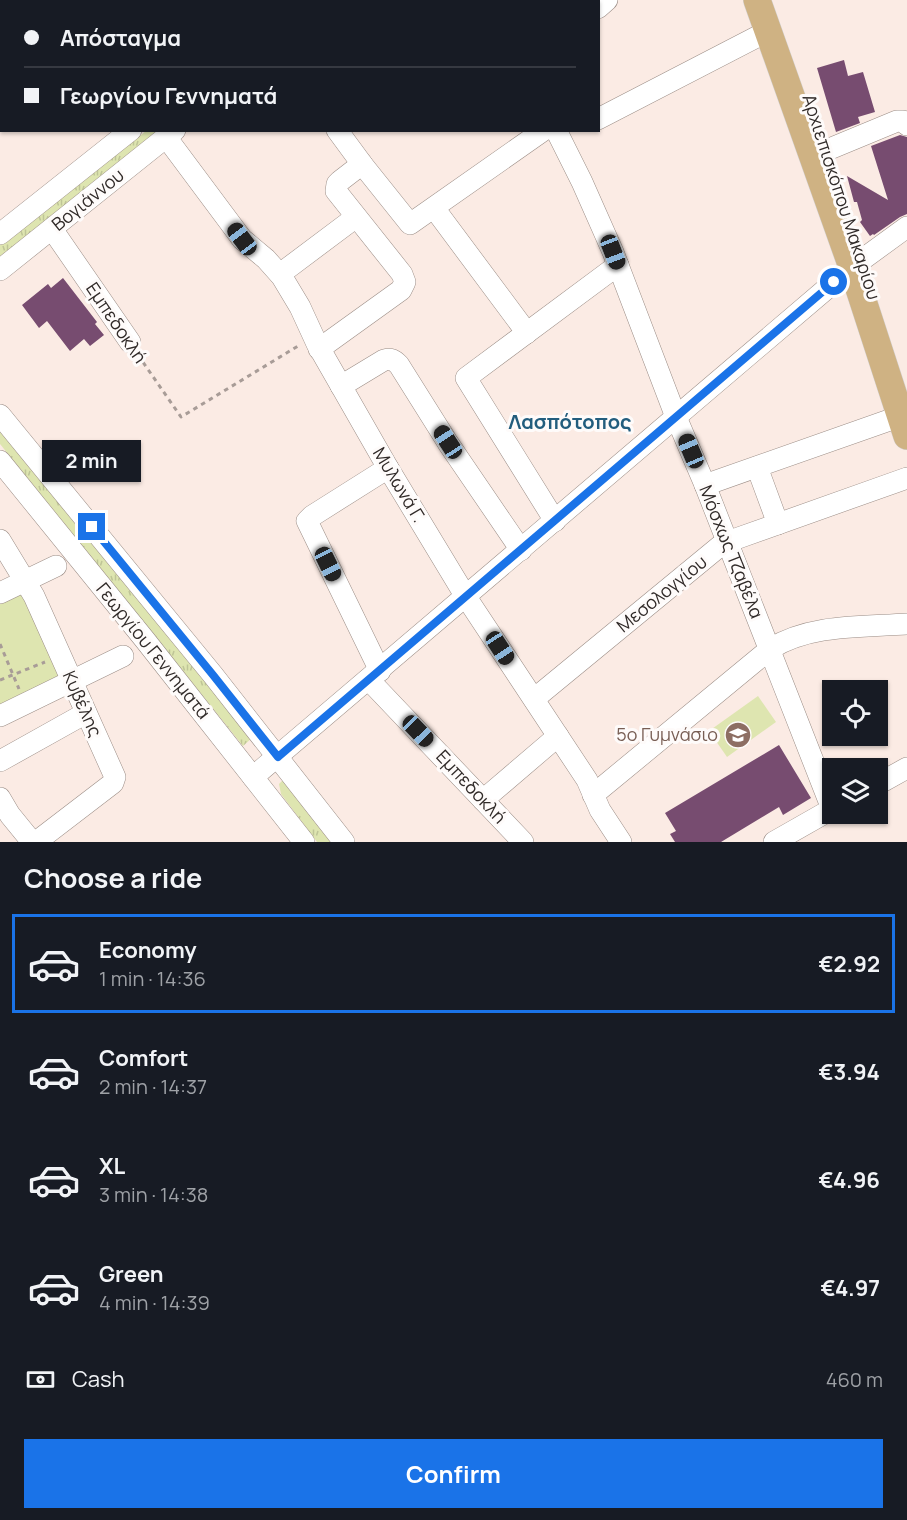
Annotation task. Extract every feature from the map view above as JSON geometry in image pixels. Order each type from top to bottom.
[{"type":"main road","points":[[757,0],[857,263],[905,416]]},
{"type":"main road","name":"Αρχιεπισκόπου Μακαρίου","points":[[774,0],[827,150],[857,263]]},
{"type":"street","points":[[600,118],[768,31]]},
{"type":"street","points":[[827,150],[897,121],[907,124]]},
{"type":"street","name":"Βογιάννου","points":[[0,234],[127,132]]},
{"type":"street","points":[[338,132],[411,224],[434,207],[559,133]]},
{"type":"street","name":"Μόσχως Τζαβέλα","points":[[559,133],[600,220],[822,783]]},
{"type":"street","name":"Βογιάννου","points":[[0,270],[171,134]]},
{"type":"street","name":"Μυλωνά Γ.","points":[[171,134],[242,239],[280,274],[294,295],[316,343],[388,468],[466,597],[587,780],[600,810],[621,842]]},
{"type":"street","points":[[316,343],[401,290],[405,282],[402,274],[337,194],[335,188],[340,181],[362,164]]},
{"type":"street","points":[[434,207],[527,333]]},
{"type":"street","points":[[280,274],[356,217]]},
{"type":"street","points":[[254,777],[857,263],[907,227]]},
{"type":"street","name":"Εμπεδοκλή","points":[[52,229],[130,342]]},
{"type":"street","points":[[555,521],[466,378],[618,265]]},
{"type":"street","points":[[341,386],[384,360],[394,360],[521,550]]},
{"type":"street","name":"Γεωργίου Γεννηματά","points":[[0,415],[198,657],[344,842]]},
{"type":"street","points":[[705,485],[905,416]]},
{"type":"street","name":"Γεωργίου Γεννηματά","points":[[0,461],[304,842]]},
{"type":"street","points":[[757,467],[778,524]]},
{"type":"street","name":"Εμπεδοκλή","points":[[388,468],[307,521],[374,675],[483,800],[523,842]]},
{"type":"street","name":"Μεσολογγίου","points":[[534,699],[720,546],[907,478]]},
{"type":"street","name":"Κυβέλης","points":[[0,540],[26,580],[115,777],[113,783],[34,842]]},
{"type":"street","points":[[0,592],[56,567]]},
{"type":"street","points":[[593,795],[770,649],[789,639],[816,631],[907,624]]},
{"type":"street","points":[[0,716],[123,656]]},
{"type":"street","points":[[0,761],[86,713]]},
{"type":"street","points":[[483,800],[558,736]]},
{"type":"street","points":[[888,778],[907,768]]},
{"type":"street","points":[[0,798],[10,814],[34,842]]},
{"type":"street","points":[[774,842],[822,815]]},
{"type":"path","name":"Εμπεδοκλή","points":[[130,342],[181,417],[316,343]]},
{"type":"path","points":[[0,644],[20,692]]},
{"type":"path","points":[[0,680],[51,659]]},
{"type":"green space","points":[[145,132],[160,132],[0,257],[0,245]]},
{"type":"green space","points":[[0,428],[252,738],[243,746],[0,444]]},
{"type":"green space","points":[[26,589],[65,678],[0,709],[0,601]]},
{"type":"green space","points":[[758,696],[776,722],[727,757],[709,731]]},
{"type":"green space","points":[[283,780],[332,842],[317,842],[281,794],[279,784]]},
{"type":"building","points":[[844,60],[848,76],[863,72],[875,112],[858,117],[860,123],[836,132],[817,68]]},
{"type":"building","points":[[900,135],[907,137],[907,214],[870,236],[860,222],[862,220],[857,202],[854,202],[847,176],[888,200],[871,146]]},
{"type":"building","points":[[63,278],[97,322],[95,324],[104,335],[90,346],[84,339],[70,351],[47,321],[39,328],[22,305],[48,284],[51,288]]},
{"type":"building","points":[[779,745],[811,798],[783,815],[779,807],[721,842],[675,842],[670,834],[676,831],[665,813]]},
{"type":"place","name":"5ο Γυμνάσιο","points":[[738,735]]},
{"type":"district","name":"Λασπότοπος","points":[[570,422]]},
{"type":"route","points":[[92,527],[278,757],[834,282]]}]
